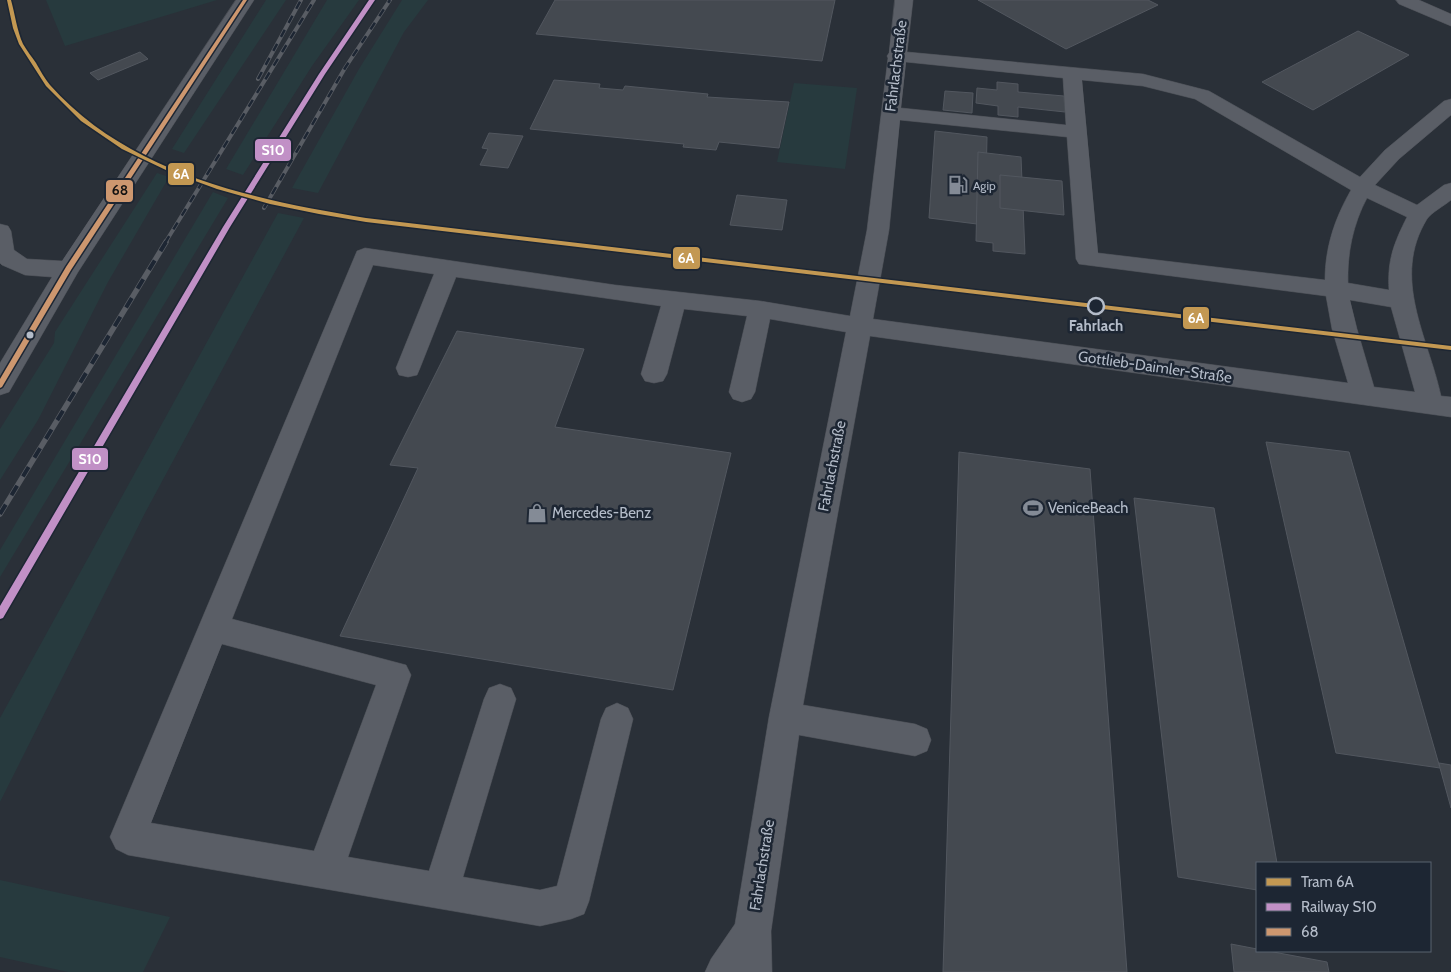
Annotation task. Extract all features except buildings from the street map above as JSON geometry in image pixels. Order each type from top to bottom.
[{"type":"street","points":[[0,385],[68,269],[245,0]]},
{"type":"street","name":"Fahrlachstraße","points":[[753,972],[752,931],[785,717],[878,230],[896,56],[904,0]]},
{"type":"street","points":[[1406,0],[1447,15]]},
{"type":"street","points":[[896,56],[1143,80],[1202,95],[1362,187],[1419,214]]},
{"type":"street","points":[[1072,73],[1087,259],[1337,289],[1401,300]]},
{"type":"street","points":[[1364,396],[1343,324],[1337,289],[1337,256],[1344,223],[1362,187],[1384,161],[1451,105]]},
{"type":"street","points":[[890,113],[1076,132]]},
{"type":"street","points":[[1441,405],[1424,375],[1401,300],[1399,273],[1403,248],[1419,214],[1451,190]]},
{"type":"street","points":[[0,231],[4,253],[11,262],[26,267],[68,269]]},
{"type":"street","name":"Gottlieb-Daimler-Straße","points":[[213,628],[364,256],[615,293],[760,309],[859,326],[1441,405]]},
{"type":"street","points":[[408,368],[448,268]]},
{"type":"street","points":[[654,374],[675,299]]},
{"type":"street","points":[[742,392],[760,309]]},
{"type":"street","points":[[324,871],[395,675],[213,628],[128,837],[324,871],[440,891],[540,908],[571,901],[617,719]]},
{"type":"street","points":[[440,891],[500,699]]},
{"type":"street","points":[[785,717],[916,740]]},
{"type":"street","name":"Fahrlachstraße","points":[[724,972],[752,931]]},
{"type":"green space","points":[[46,0],[217,0],[65,46]]},
{"type":"green space","points":[[266,0],[286,0],[184,153],[172,149]]},
{"type":"green space","points":[[327,0],[359,0],[312,66],[243,175],[226,169]]},
{"type":"green space","points":[[402,0],[428,0],[404,32],[318,193],[292,188],[359,69]]},
{"type":"green space","points":[[794,83],[857,88],[845,169],[777,162]]},
{"type":"green space","points":[[157,173],[169,177],[108,282],[38,420],[0,480],[0,429],[54,343],[55,332]]},
{"type":"green space","points":[[213,192],[228,198],[0,577],[0,550]]},
{"type":"green space","points":[[278,213],[304,218],[145,513],[0,802],[0,718]]},
{"type":"green space","points":[[0,880],[170,917],[143,972],[68,972],[0,957]]},
{"type":"railway","points":[[258,79],[301,0]]},
{"type":"railway","points":[[165,243],[314,0]]},
{"type":"railway","points":[[264,208],[345,68],[390,0]]},
{"type":"railway","points":[[0,514],[166,242]]},
{"type":"tram line","name":"6A","points":[[9,0],[21,44],[48,85],[82,120],[124,148],[170,170],[219,188],[270,202],[366,220],[1451,348]]},
{"type":"rail line","name":"S10","points":[[0,615],[226,227],[322,74],[372,0]]},
{"type":"transit line","name":"68","points":[[0,385],[68,269],[245,0]]},
{"type":"place","name":"Agip","points":[[958,185]]},
{"type":"place","name":"Fahrlach","points":[[1096,306]]},
{"type":"place","name":"VeniceBeach","points":[[1033,508]]},
{"type":"place","name":"Mercedes-Benz","points":[[537,513]]}]
